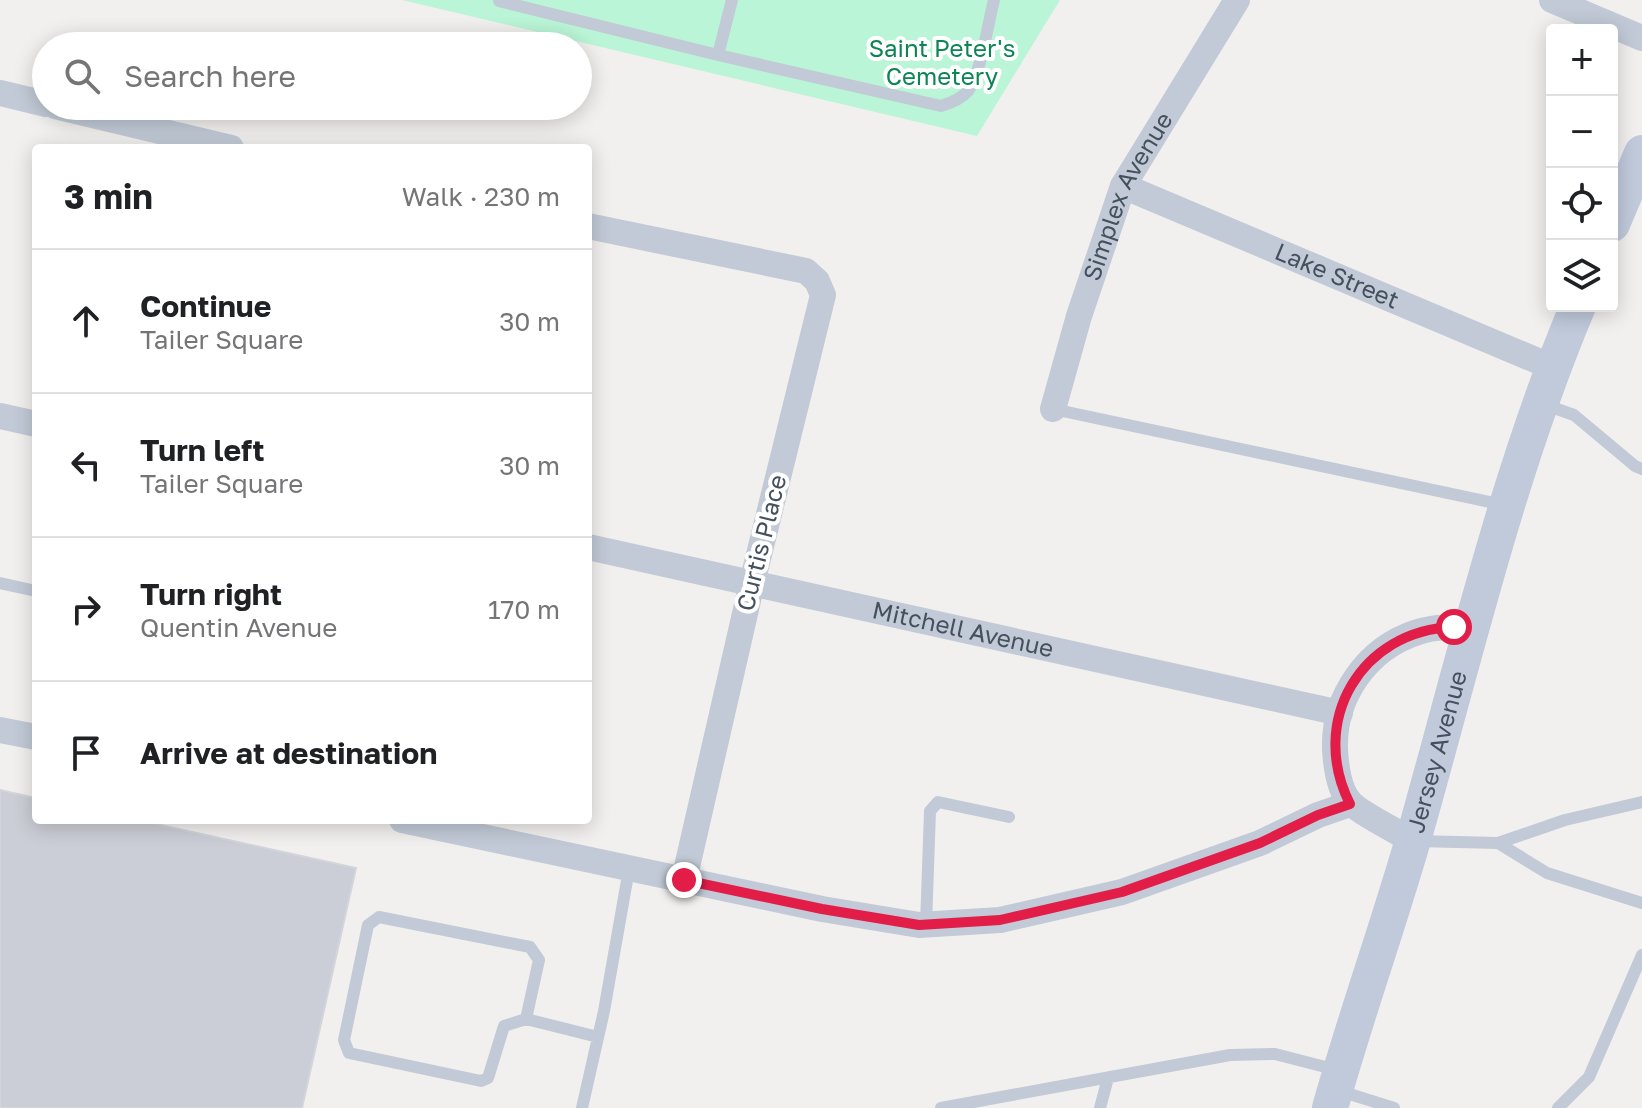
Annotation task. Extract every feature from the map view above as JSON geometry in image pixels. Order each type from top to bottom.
[{"type":"street","name":"Simplex Avenue","points":[[1053,409],[1079,316],[1123,186],[1237,0]]},
{"type":"street","points":[[1552,0],[1642,38]]},
{"type":"street","points":[[0,93],[32,101]]},
{"type":"street","points":[[111,120],[206,144]]},
{"type":"street","points":[[1618,210],[1642,153]]},
{"type":"street","name":"Lake Street","points":[[1123,186],[1552,367]]},
{"type":"street","name":"Curtis Place","points":[[592,227],[806,271],[817,281],[823,295],[752,583],[684,880]]},
{"type":"street","name":"Jersey Avenue","points":[[1335,1089],[1413,841],[1507,505],[1552,367],[1575,312]]},
{"type":"street","points":[[0,416],[32,423]]},
{"type":"street","name":"Mitchell Avenue","points":[[592,548],[1340,713]]},
{"type":"street","points":[[1413,841],[1350,804],[1336,756],[1340,713],[1345,696],[1358,675],[1384,649],[1429,629],[1473,628]]},
{"type":"street","points":[[0,730],[32,736]]},
{"type":"street","points":[[421,824],[822,909],[926,925],[1000,920],[1122,892],[1260,843],[1318,815],[1350,804]]},
{"type":"lane","points":[[498,0],[941,106],[967,92],[976,77],[994,0]]},
{"type":"lane","points":[[718,55],[732,0]]},
{"type":"lane","points":[[1540,403],[1574,415],[1642,469]]},
{"type":"lane","points":[[1053,409],[1507,505]]},
{"type":"lane","points":[[0,583],[32,590]]},
{"type":"lane","points":[[926,925],[930,811],[938,802],[1009,817]]},
{"type":"lane","points":[[1413,841],[1498,843],[1565,820],[1642,802]]},
{"type":"lane","points":[[1498,843],[1547,873],[1642,903]]},
{"type":"lane","points":[[582,1108],[604,1011],[629,869]]},
{"type":"lane","points":[[526,1019],[539,960],[530,947],[379,917],[368,925],[344,1040],[349,1053],[481,1081],[488,1078],[504,1026],[526,1019],[598,1037]]},
{"type":"lane","points":[[1558,1108],[1589,1077],[1642,955]]},
{"type":"lane","points":[[941,1108],[1230,1055],[1275,1054],[1335,1089],[1394,1108]]},
{"type":"lane","points":[[1100,1108],[1108,1078]]},
{"type":"green space","name":"Saint Peter's Cemetery","points":[[402,0],[1060,0],[977,136],[592,45],[592,32],[537,32]]},
{"type":"building","points":[[0,790],[32,797],[32,824],[156,824],[356,868],[302,1108],[0,1108]]},
{"type":"route","points":[[684,880],[822,909],[919,925],[1000,920],[1122,892],[1260,843],[1318,815],[1350,804],[1337,769],[1335,744],[1338,719],[1351,685],[1374,657],[1395,642],[1417,632],[1454,627]]}]
